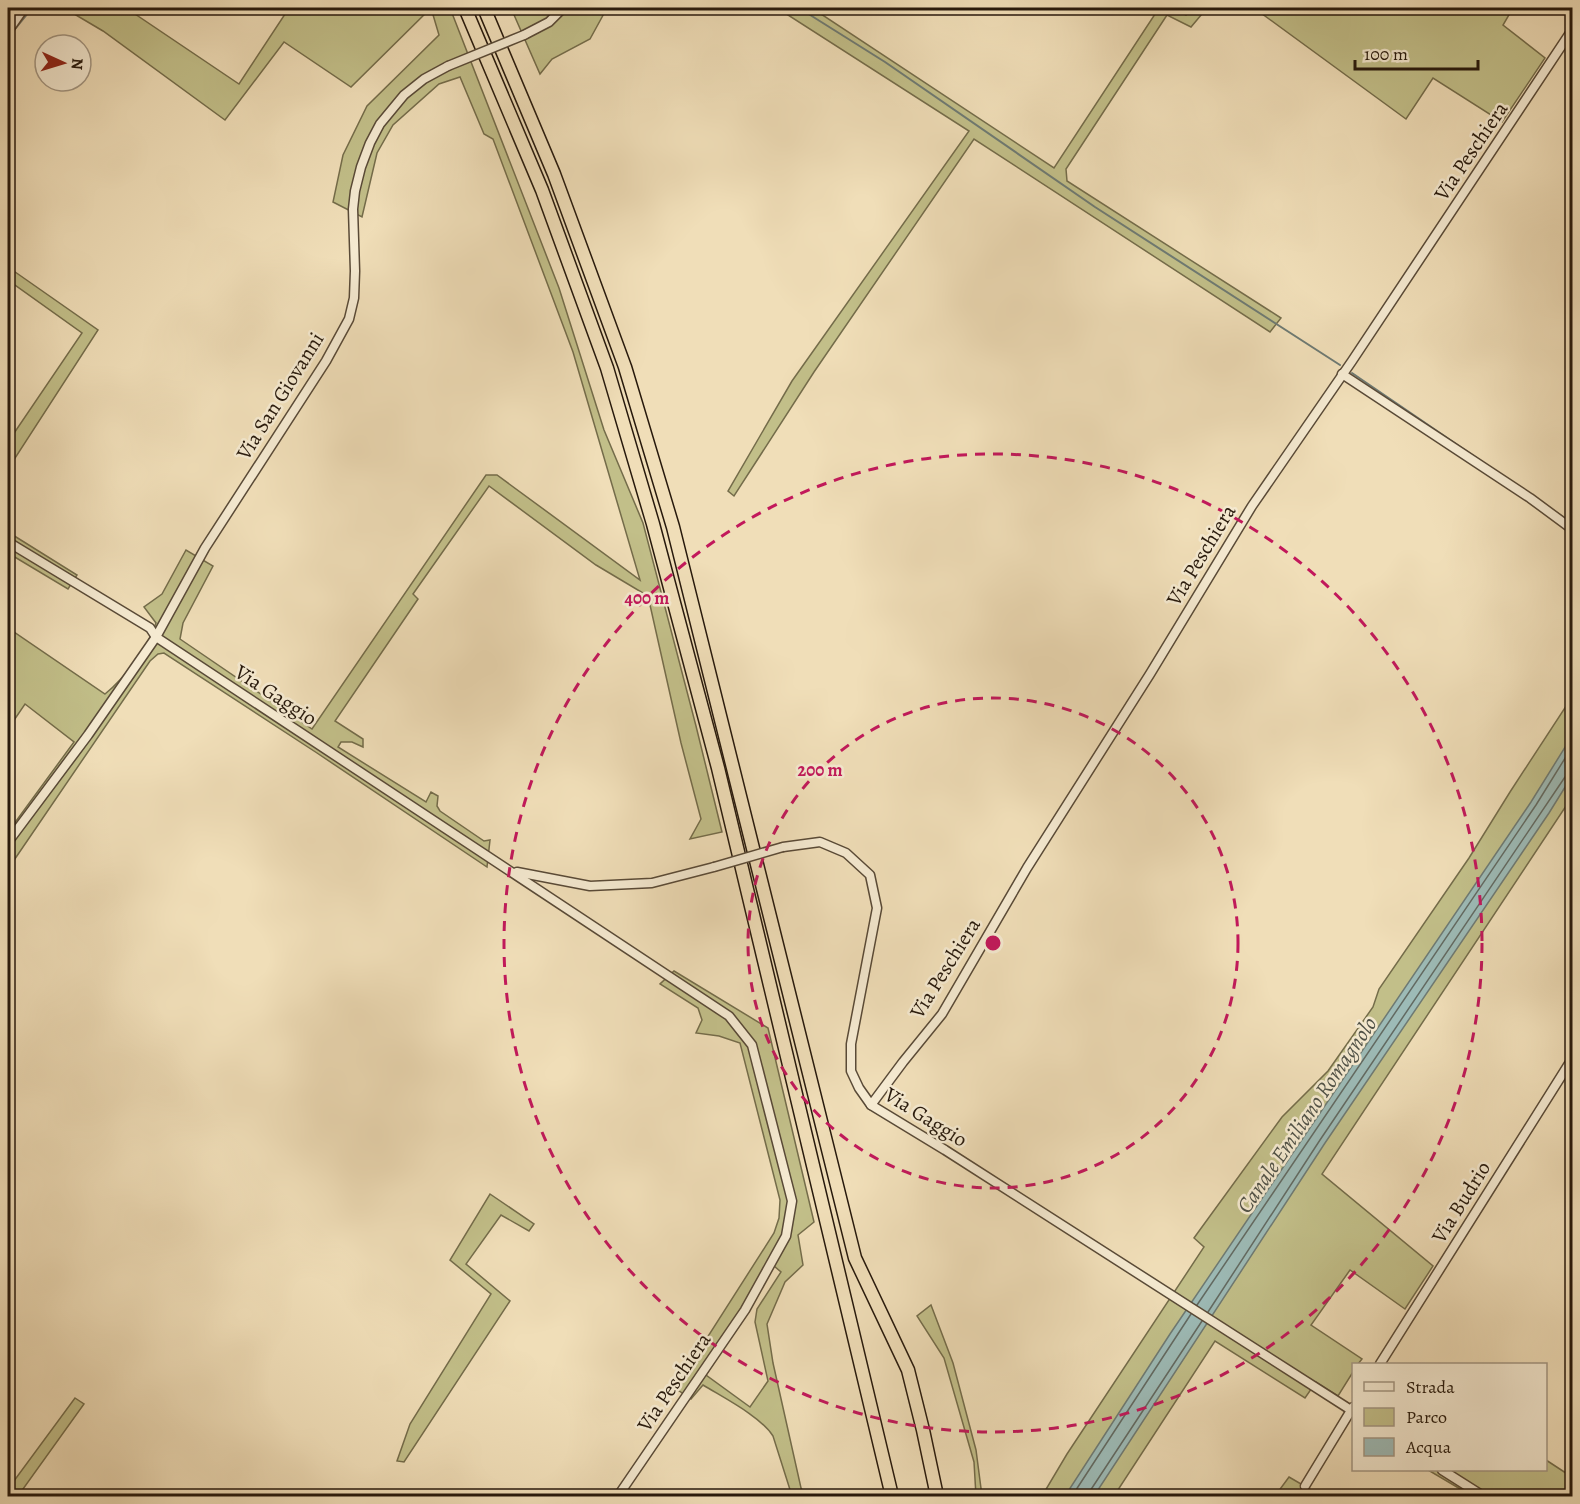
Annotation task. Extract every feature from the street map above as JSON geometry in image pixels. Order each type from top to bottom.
[{"type":"highway","points":[[465,8],[542,190],[607,368],[653,524],[718,768],[892,1497]]},
{"type":"highway","points":[[484,8],[554,174],[625,367],[673,527],[855,1258],[908,1370],[937,1497]]},
{"type":"street","points":[[8,31],[24,8]]},
{"type":"street","name":"Via San Giovanni","points":[[8,842],[88,735],[156,637],[205,548],[326,361],[349,319],[355,288],[353,209],[355,191],[361,166],[380,124],[404,95],[424,79],[448,66],[549,22],[563,8]]},
{"type":"street","name":"Via Peschiera","points":[[871,1105],[942,1014],[1028,868],[1252,506],[1572,30]]},
{"type":"street","points":[[1342,374],[1530,498],[1572,529]]},
{"type":"street","name":"Via Gaggio","points":[[8,542],[150,628],[156,637],[523,880]]},
{"type":"street","name":"Via Gaggio","points":[[508,870],[590,886],[652,883],[783,847],[820,843],[846,853],[870,875],[877,908],[851,1044],[851,1071],[871,1105],[1352,1409]]},
{"type":"street","name":"Via Peschiera","points":[[523,880],[729,1016],[752,1045],[792,1201],[786,1236],[745,1310],[618,1497]]},
{"type":"street","name":"Via Budrio","points":[[1381,1363],[1572,1059]]},
{"type":"street","points":[[1305,1486],[1352,1412]]},
{"type":"street","points":[[1444,1471],[1484,1497]]},
{"type":"green space","points":[[64,8],[126,8],[239,84],[289,8],[431,8],[351,87],[284,42],[225,120],[103,31]]},
{"type":"green space","points":[[431,8],[450,8],[559,288],[604,430],[643,523],[722,832],[690,839],[701,819],[681,743],[648,596],[596,565],[489,486],[413,594],[418,599],[335,721],[363,739],[363,747],[352,742],[341,742],[338,747],[426,802],[431,792],[438,796],[437,806],[440,811],[484,841],[490,840],[487,867],[164,653],[158,654],[150,661],[8,869],[8,832],[74,742],[25,704],[8,729],[8,628],[105,694],[128,671],[142,652],[156,623],[144,607],[162,594],[186,550],[213,566],[183,623],[180,639],[312,729],[486,475],[497,475],[640,580],[573,352],[493,139],[484,134],[460,77],[439,84],[393,125],[377,153],[362,217],[333,202],[343,155],[367,106],[439,35]]},
{"type":"green space","points":[[511,8],[607,8],[590,39],[552,59],[540,74]]},
{"type":"green space","points":[[777,8],[812,8],[1054,168],[1159,8],[1171,8],[1186,15],[1192,8],[1207,8],[1191,27],[1167,15],[1066,169],[1067,181],[1281,318],[1270,332],[974,139],[814,372],[734,496],[728,491],[792,381],[969,131]]},
{"type":"green space","points":[[1254,8],[1513,8],[1503,25],[1545,58],[1502,122],[1433,78],[1406,119]]},
{"type":"green space","points":[[8,267],[98,330],[8,469],[8,442],[82,333],[8,280]]},
{"type":"green space","points":[[8,532],[77,575],[68,589],[8,553]]},
{"type":"green space","points":[[1572,697],[1572,797],[1322,1174],[1433,1266],[1405,1309],[1350,1270],[1311,1325],[1362,1359],[1359,1363],[1352,1363],[1352,1374],[1338,1396],[1316,1382],[1305,1398],[1215,1341],[1114,1496],[1042,1496],[1067,1454],[1204,1247],[1194,1238],[1282,1117],[1328,1071],[1373,1007],[1379,989],[1469,858]]},
{"type":"green space","points":[[674,971],[768,1028],[814,1222],[798,1235],[803,1265],[785,1282],[767,1324],[773,1363],[801,1488],[806,1496],[792,1496],[773,1436],[760,1421],[703,1385],[691,1399],[675,1388],[774,1233],[779,1218],[780,1200],[740,1043],[719,1036],[696,1033],[702,1020],[698,1008],[660,984]],"holes":[[[774,1266],[781,1272],[757,1309],[755,1322],[768,1381],[750,1407],[706,1375]]]},
{"type":"green space","points":[[490,1194],[534,1224],[529,1231],[501,1215],[466,1264],[510,1301],[404,1462],[397,1461],[410,1424],[491,1294],[450,1260]]},
{"type":"green space","points":[[931,1305],[953,1363],[976,1450],[982,1496],[976,1496],[974,1462],[944,1358],[917,1316]]},
{"type":"green space","points":[[75,1398],[84,1404],[18,1496],[8,1496],[8,1489]]},
{"type":"green space","points":[[1547,1461],[1572,1477],[1572,1496],[1472,1496],[1430,1471],[1547,1471]]},
{"type":"green space","points":[[1289,1477],[1320,1495],[1275,1496]]},
{"type":"water","points":[[1572,736],[1572,776],[1549,813],[1325,1143],[1094,1496],[1065,1496],[1170,1334],[1531,802]]},
{"type":"waterway","points":[[10,35],[32,8]]},
{"type":"waterway","points":[[799,8],[885,62],[1095,207],[1340,365]]},
{"type":"waterway","points":[[1352,373],[1572,523]]},
{"type":"water label","name":"Canale Emiliano Romagnolo","points":[[1307,1115]]}]
